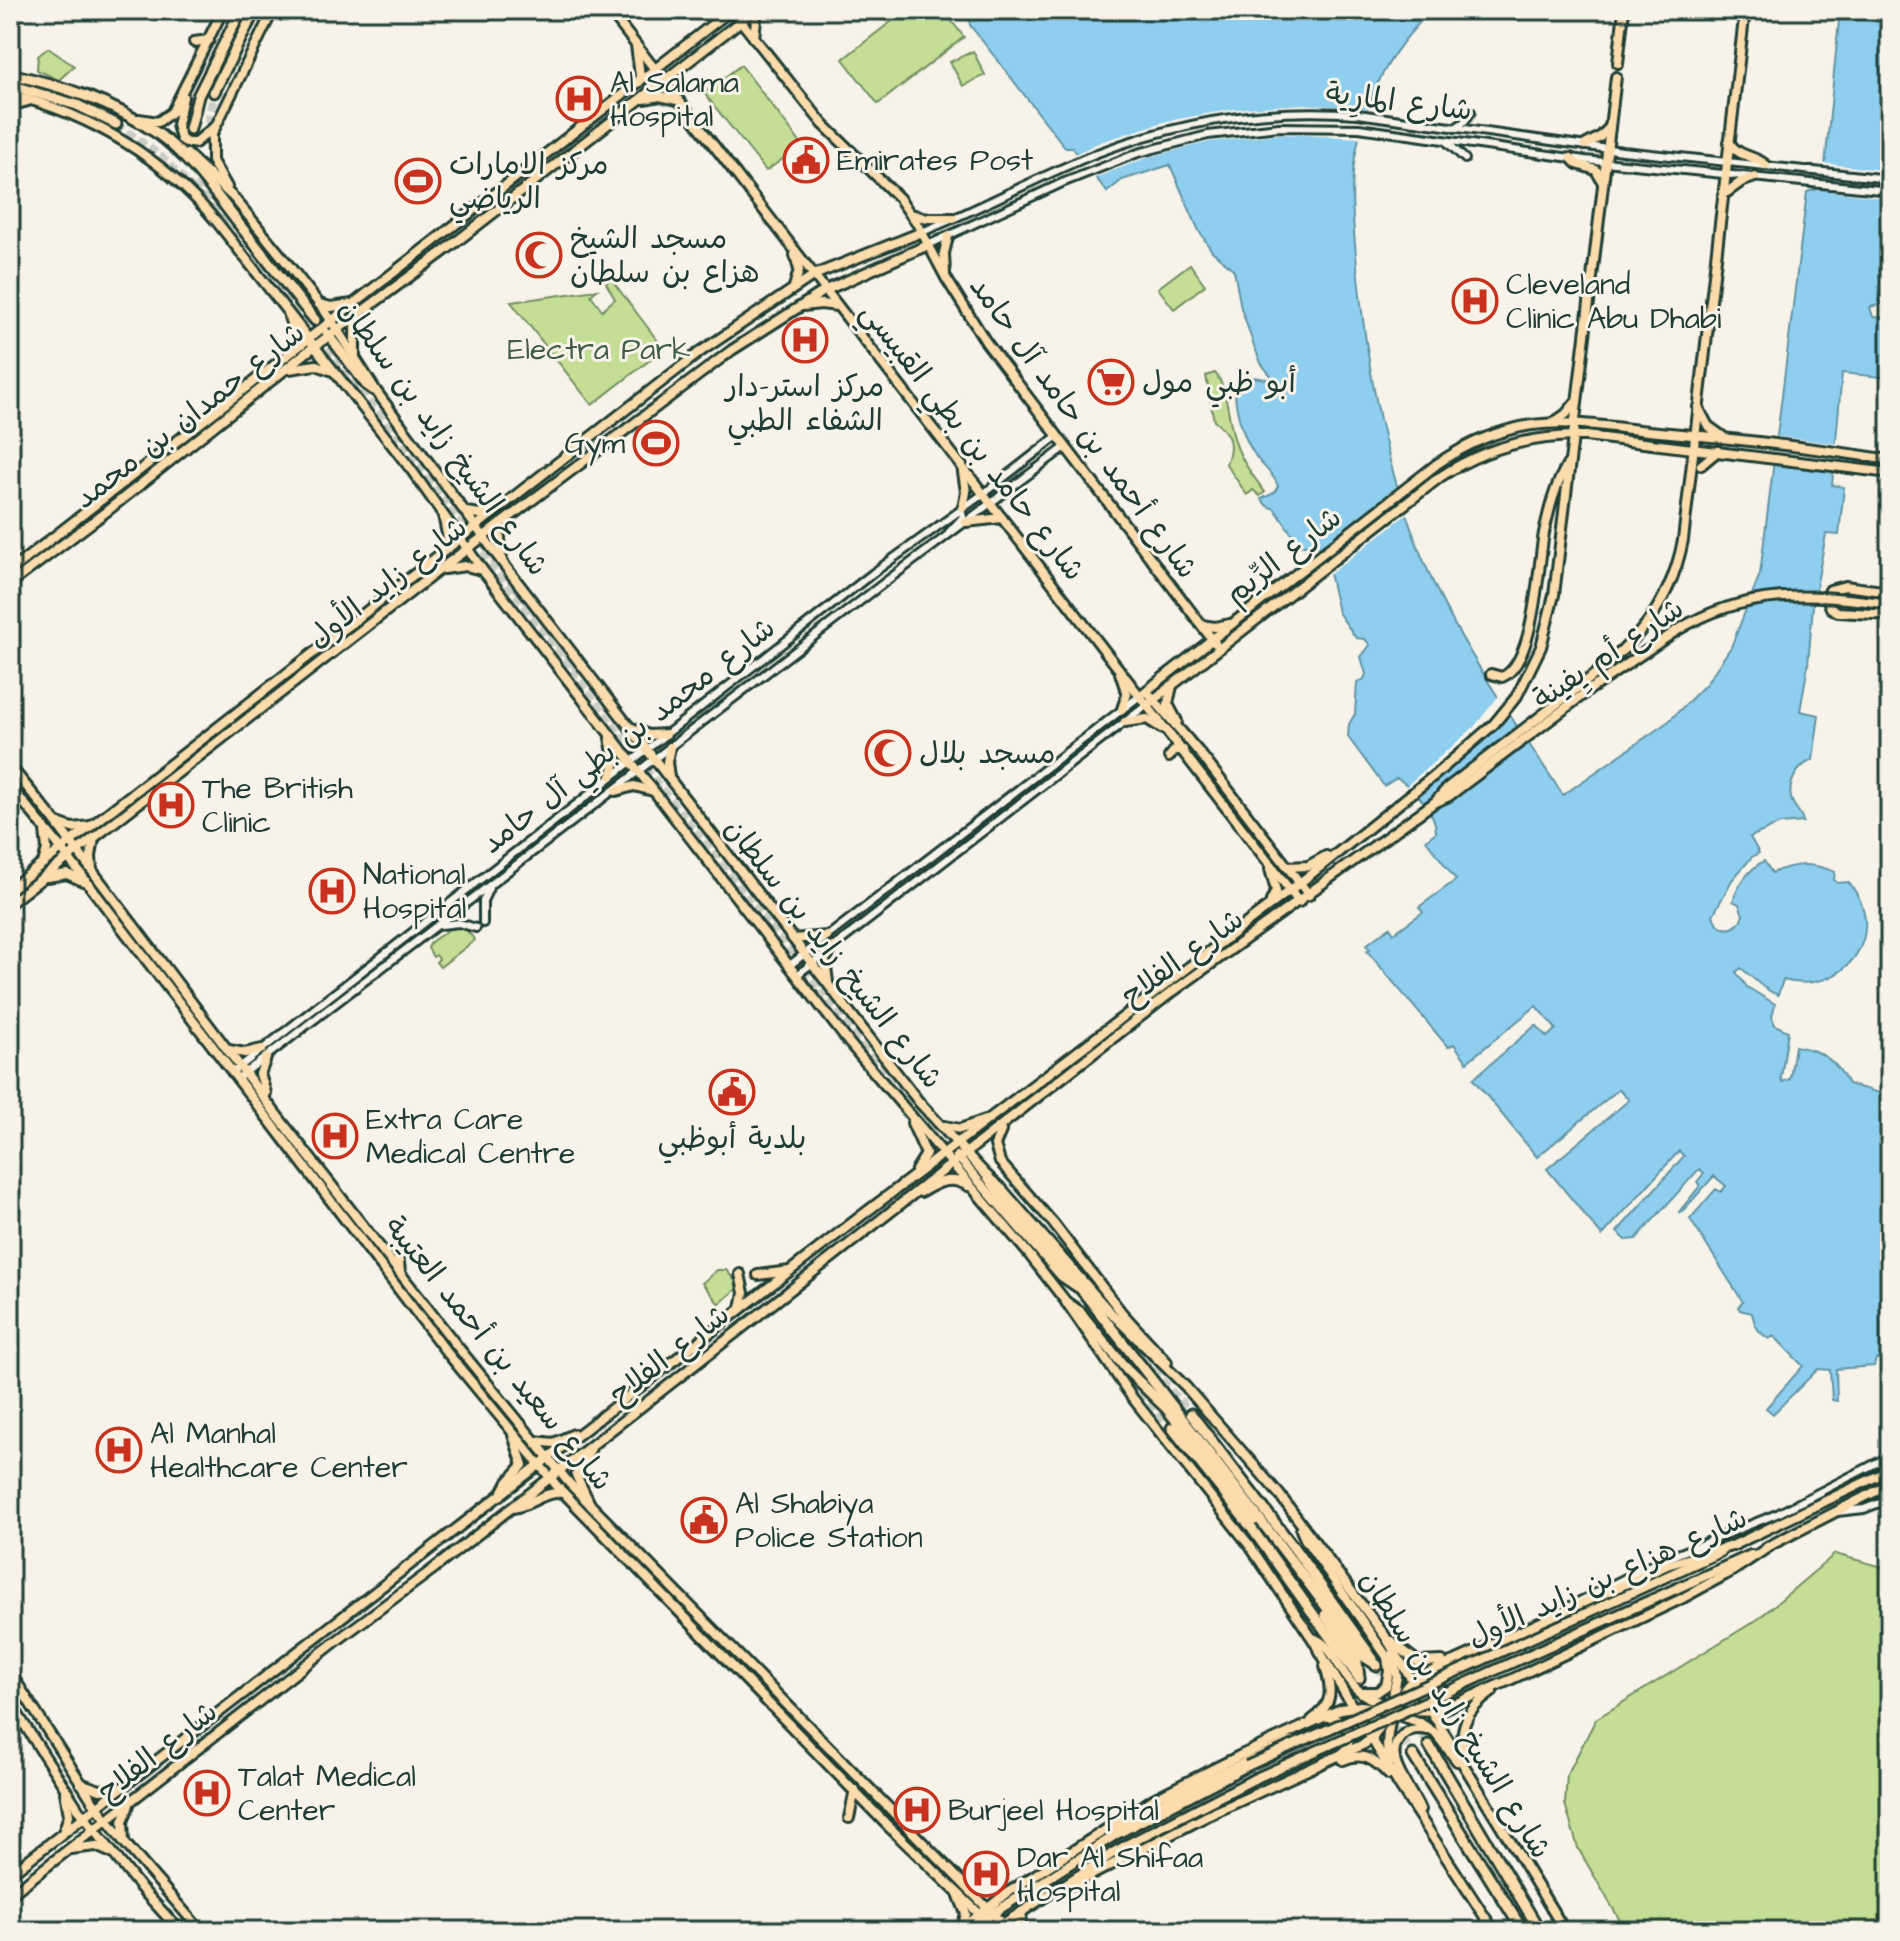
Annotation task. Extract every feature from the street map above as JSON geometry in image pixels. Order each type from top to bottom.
[{"type":"highway","points":[[190,129],[198,96],[241,10]]},
{"type":"highway","points":[[214,92],[255,10]]},
{"type":"highway","name":"شارع الشيخ زايد بن سلطان","points":[[10,74],[70,90],[116,108],[159,135]]},
{"type":"highway","points":[[10,85],[77,105],[116,124]]},
{"type":"highway","points":[[159,135],[207,184],[315,320]]},
{"type":"highway","points":[[988,1177],[1079,1288]]},
{"type":"highway","name":"شارع الشيخ زايد بن سلطان","points":[[1079,1288],[1242,1492],[1365,1658],[1377,1665],[1294,1548],[1191,1414]]},
{"type":"highway","name":"شارع الشيخ زايد بن سلطان","points":[[1067,1303],[1080,1312],[1120,1362],[1171,1415],[1252,1517],[1356,1660],[1359,1678],[1250,1526],[1172,1428]]},
{"type":"highway","name":"شارع الشيخ زايد بن سلطان","points":[[1429,1745],[1540,1931]]},
{"type":"highway","name":"شارع الشيخ زايد بن سلطان","points":[[1413,1755],[1523,1931]]},
{"type":"main road","points":[[133,118],[154,123],[167,118],[223,10]]},
{"type":"main road","points":[[234,198],[212,161],[211,138],[273,10]]},
{"type":"main road","name":"شارع حامد بن بطي القبيسي","points":[[609,10],[1115,662],[1203,757],[1309,895]]},
{"type":"main road","name":"شارع أحمد بن حامد آل حامد","points":[[732,10],[823,124],[887,185],[910,213],[986,342],[1219,649]]},
{"type":"main road","name":"شارع حمدان بن محمد","points":[[10,584],[281,373],[312,342],[318,331],[732,10]]},
{"type":"main road","points":[[754,38],[756,10]]},
{"type":"main road","name":"شارع حمدان بن محمد","points":[[10,571],[294,350],[334,334],[355,319],[756,10]]},
{"type":"main road","points":[[1618,63],[1624,10]]},
{"type":"main road","points":[[1435,802],[1444,790],[1613,661],[1649,622],[1665,597],[1678,564],[1745,10]]},
{"type":"main road","points":[[194,42],[209,40]]},
{"type":"main road","points":[[636,45],[640,76],[636,84],[641,90],[639,100],[665,96],[680,100]]},
{"type":"main road","points":[[1287,867],[1312,865],[1351,841],[1485,733],[1510,706],[1528,678],[1545,637],[1554,595],[1616,77]]},
{"type":"main road","points":[[188,79],[178,121],[181,139],[187,143],[198,142],[216,125]]},
{"type":"main road","name":"شارع الشيخ زايد بن سلطان","points":[[10,94],[80,117],[115,135],[159,165],[202,204],[338,375],[439,507],[484,572],[850,1044],[945,1153],[959,1158],[1002,1189],[1118,1320],[1185,1386],[1296,1516],[1385,1636],[1565,1931]]},
{"type":"main road","points":[[10,106],[37,101]]},
{"type":"main road","points":[[1585,145],[1610,127]]},
{"type":"main road","name":"شارع الشيخ زايد بن سلطان","points":[[159,135],[187,154],[234,198],[318,304],[331,321],[334,334],[355,356],[376,391],[645,750],[919,1102],[958,1144],[959,1158],[974,1190],[1067,1303],[1131,1396],[1250,1546],[1312,1638],[1399,1785],[1494,1931]]},
{"type":"main road","points":[[1729,142],[1742,155],[1766,165]]},
{"type":"main road","points":[[1571,158],[1596,170],[1604,186]]},
{"type":"main road","points":[[1722,196],[1741,182],[1755,177]]},
{"type":"main road","points":[[910,213],[929,219],[953,218]]},
{"type":"main road","name":"شارع زايد الأول","points":[[10,889],[674,372],[814,275],[922,232]]},
{"type":"main road","points":[[946,278],[944,253],[948,237]]},
{"type":"main road","name":"شارع زايد الأول","points":[[10,903],[439,570],[732,350],[826,290],[928,245]]},
{"type":"main road","points":[[793,288],[799,270],[794,249]]},
{"type":"main road","points":[[318,304],[331,307],[354,303]]},
{"type":"main road","points":[[798,307],[821,304],[838,306]]},
{"type":"main road","points":[[283,305],[293,328],[294,350]]},
{"type":"main road","points":[[355,319],[355,356]]},
{"type":"main road","points":[[318,331],[334,334],[366,385],[376,391]]},
{"type":"main road","points":[[281,373],[316,365],[338,375]]},
{"type":"main road","points":[[1550,424],[1566,414],[1578,399]]},
{"type":"main road","points":[[1698,407],[1710,428],[1730,440]]},
{"type":"main road","name":"شارع الرِّيم","points":[[1144,693],[1442,461],[1497,434],[1523,427],[1575,424],[1695,435],[1890,460]]},
{"type":"main road","name":"شارع الرِّيم","points":[[1151,702],[1454,468],[1502,446],[1573,435],[1694,447],[1890,473]]},
{"type":"main road","points":[[1553,436],[1565,444],[1571,456]]},
{"type":"main road","points":[[1701,465],[1718,451]]},
{"type":"main road","points":[[1491,674],[1502,677],[1510,673],[1527,636],[1546,523],[1559,481],[1571,456]]},
{"type":"main road","points":[[962,465],[966,492],[962,508]]},
{"type":"main road","points":[[466,512],[486,513],[504,506]]},
{"type":"main road","points":[[439,507],[448,539],[439,557]]},
{"type":"main road","points":[[102,526],[107,511]]},
{"type":"main road","points":[[966,522],[1002,518]]},
{"type":"main road","points":[[499,527],[502,562]]},
{"type":"main road","points":[[439,570],[466,566],[484,572]]},
{"type":"main road","points":[[1890,592],[1840,586],[1830,590],[1827,598],[1831,608],[1838,612],[1890,615]]},
{"type":"main road","name":"شارع أم يِفينة","points":[[1435,802],[1449,796],[1614,673],[1704,616],[1743,602],[1788,595],[1890,604]]},
{"type":"main road","points":[[1201,625],[1220,627],[1238,621]]},
{"type":"main road","points":[[1115,662],[1127,690],[1122,709]]},
{"type":"main road","points":[[1172,685],[1168,704],[1170,711],[1203,757]]},
{"type":"main road","name":"شارع حامد بن بطي القبيسي","points":[[1151,702],[1166,729],[1299,902]]},
{"type":"main road","points":[[1125,722],[1147,719],[1166,729]]},
{"type":"main road","points":[[628,725],[646,734],[666,734]]},
{"type":"main road","points":[[609,733],[615,759],[611,776]]},
{"type":"main road","points":[[670,747],[667,762],[670,782]]},
{"type":"main road","points":[[1169,757],[1175,750],[1183,750]]},
{"type":"main road","points":[[12,769],[25,771]]},
{"type":"main road","name":"شارع سعيد بن أحمد العتيبة","points":[[12,769],[78,851],[279,1118],[549,1459],[591,1507],[973,1892],[996,1928]]},
{"type":"main road","name":"شارع سعيد بن أحمد العتيبة","points":[[10,786],[549,1478],[957,1892],[986,1913]]},
{"type":"main road","points":[[616,791],[639,786],[656,793]]},
{"type":"main road","name":"شارع الفلاح","points":[[10,1895],[1168,995],[1435,802]]},
{"type":"main road","points":[[54,820],[72,828],[92,826]]},
{"type":"main road","points":[[43,865],[47,849],[45,829]]},
{"type":"main road","points":[[92,871],[94,838]]},
{"type":"main road","name":"شارع الفلاح","points":[[10,1874],[1003,1110],[1231,929],[1290,890],[1351,841]]},
{"type":"main road","points":[[1267,861],[1276,891],[1268,906]]},
{"type":"main road","points":[[42,879],[67,874],[86,883]]},
{"type":"main road","points":[[793,939],[827,936]]},
{"type":"main road","points":[[828,983],[825,960],[829,950]]},
{"type":"main road","points":[[175,1014],[189,1016]]},
{"type":"main road","points":[[228,1050],[264,1053],[261,1081],[278,1109],[279,1118]]},
{"type":"main road","points":[[919,1102],[955,1130],[974,1125],[1003,1110]]},
{"type":"main road","points":[[902,1187],[924,1161],[926,1154],[922,1140],[904,1108]]},
{"type":"main road","points":[[1012,1118],[995,1141],[1000,1162],[1185,1386]]},
{"type":"main road","points":[[959,1158],[1061,1276],[1079,1288]]},
{"type":"main road","points":[[893,1209],[945,1180],[962,1182],[974,1190]]},
{"type":"main road","points":[[398,1253],[400,1273]]},
{"type":"main road","points":[[758,1275],[794,1269]]},
{"type":"main road","points":[[740,1274],[744,1293],[741,1310]]},
{"type":"main road","points":[[431,1312],[446,1313]]},
{"type":"main road","points":[[679,1376],[685,1385]]},
{"type":"main road","points":[[535,1441],[554,1443],[583,1433]]},
{"type":"main road","points":[[501,1496],[505,1485],[523,1465],[513,1435]]},
{"type":"main road","points":[[591,1446],[576,1475],[591,1507]]},
{"type":"main road","name":"شارع هزاع بن زايد الأول","points":[[986,1913],[1117,1834],[1246,1764],[1587,1613],[1890,1470]]},
{"type":"main road","name":"شارع هزاع بن زايد الأول","points":[[996,1928],[1126,1845],[1254,1779],[1770,1546],[1890,1484]]},
{"type":"main road","points":[[511,1508],[548,1494],[564,1494]]},
{"type":"main road","points":[[1296,1516],[1305,1539],[1387,1657],[1389,1671],[1386,1686],[1377,1692],[1357,1691]]},
{"type":"main road","points":[[1061,1886],[1074,1884],[1207,1816],[1372,1739],[1401,1691],[1413,1680],[1454,1659],[1667,1565],[1735,1545]]},
{"type":"main road","points":[[962,1930],[1007,1893],[1175,1788],[1297,1729],[1353,1706],[1432,1712],[1454,1704],[1672,1604],[1770,1546]]},
{"type":"main road","points":[[1385,1636],[1418,1662],[1454,1659]]},
{"type":"main road","points":[[1385,1636],[1396,1669],[1387,1753],[1399,1785]]},
{"type":"main road","points":[[1312,1638],[1325,1646],[1357,1691],[1419,1722],[1435,1733],[1451,1755],[1462,1763]]},
{"type":"main road","points":[[1297,1729],[1322,1712],[1329,1700],[1331,1685],[1324,1657]]},
{"type":"main road","points":[[1454,1659],[1443,1671],[1439,1682],[1443,1697],[1454,1704]]},
{"type":"main road","points":[[10,1672],[78,1781],[124,1842],[201,1931]]},
{"type":"main road","points":[[1462,1763],[1461,1734],[1469,1714],[1479,1702],[1510,1680]]},
{"type":"main road","points":[[10,1702],[85,1817],[180,1931]]},
{"type":"main road","points":[[1325,1717],[1339,1720],[1348,1729],[1350,1742],[1343,1754]]},
{"type":"main road","points":[[1422,1820],[1417,1801],[1395,1763],[1394,1750],[1401,1737],[1412,1729],[1435,1733]]},
{"type":"main road","points":[[1304,1773],[1349,1757],[1364,1756],[1374,1760],[1399,1785]]},
{"type":"main road","points":[[1097,1835],[1109,1832],[1188,1789],[1246,1764]]},
{"type":"main road","points":[[78,1781],[100,1790],[129,1785]]},
{"type":"main road","points":[[62,1834],[69,1815],[64,1787]]},
{"type":"main road","points":[[849,1818],[855,1790]]},
{"type":"main road","points":[[124,1842],[123,1822],[130,1802]]},
{"type":"main road","points":[[70,1849],[96,1846],[115,1855]]},
{"type":"main road","points":[[957,1892],[965,1908],[962,1930]]},
{"type":"main road","points":[[973,1892],[990,1896],[1007,1893]]},
{"type":"main road","points":[[1020,1931],[1019,1921],[1023,1911]]},
{"type":"street","name":"شارع المارِية","points":[[922,232],[1100,153],[1176,128],[1271,113],[1329,112],[1608,149],[1890,179]]},
{"type":"street","points":[[1455,128],[1471,112]]},
{"type":"street","name":"شارع المارِية","points":[[928,245],[1086,172],[1188,139],[1240,130],[1318,126],[1369,130],[1571,158],[1890,191]]},
{"type":"street","points":[[1445,142],[1465,159]]},
{"type":"street","name":"شارع محمد بن بطي آل حامد","points":[[264,1053],[399,940],[881,567],[1056,437]]},
{"type":"street","name":"شارع محمد بن بطي آل حامد","points":[[234,1076],[407,950],[1064,448]]},
{"type":"street","points":[[948,535],[963,517],[962,508]]},
{"type":"street","name":"شارع الرِّيم","points":[[790,965],[1144,693]]},
{"type":"street","name":"شارع الرِّيم","points":[[797,975],[1151,702]]},
{"type":"street","points":[[1122,709],[1125,722]]},
{"type":"street","points":[[483,923],[483,901],[490,885]]},
{"type":"street","points":[[438,926],[453,922],[476,928]]},
{"type":"street","points":[[399,940],[407,950]]},
{"type":"street","points":[[818,943],[818,950],[829,950]]},
{"type":"street","points":[[1564,1609],[1592,1592],[1653,1564],[1779,1513],[1890,1456]]},
{"type":"street","points":[[1837,1512],[1864,1509],[1890,1499]]},
{"type":"green space","points":[[906,10],[943,10],[964,37],[878,104],[843,59]]},
{"type":"green space","points":[[48,48],[74,66],[59,80],[37,70],[38,56]]},
{"type":"green space","points":[[973,51],[985,75],[963,86],[950,62]]},
{"type":"green space","points":[[741,65],[802,145],[766,171],[704,93]]},
{"type":"green space","points":[[1190,264],[1205,285],[1174,309],[1158,288]]},
{"type":"green space","name":"Electra Park","points":[[611,279],[664,349],[592,405],[511,302],[597,290],[591,295],[602,310],[615,299],[606,283]]},
{"type":"green space","points":[[1215,373],[1223,387],[1238,448],[1265,492],[1260,496],[1253,490],[1247,495],[1226,464],[1229,440],[1214,421],[1206,376]]},
{"type":"green space","points":[[458,548],[460,550],[84,841],[82,839]]},
{"type":"green space","points":[[455,925],[464,927],[475,940],[440,967],[436,962],[439,959],[436,955],[433,957],[428,948],[431,942]]},
{"type":"green space","points":[[717,1270],[726,1270],[740,1286],[719,1304],[702,1283]]},
{"type":"green space","points":[[1835,1554],[1890,1569],[1890,1931],[1626,1931],[1578,1848],[1565,1804],[1567,1775],[1596,1719],[1758,1619]]},
{"type":"water","points":[[974,10],[1432,10],[1403,42],[1381,77],[1365,115],[1355,157],[1353,226],[1375,397],[1396,483],[1425,565],[1471,654],[1563,795],[1669,721],[1705,685],[1731,647],[1760,574],[1807,192],[1823,187],[1840,10],[1890,10],[1890,302],[1870,307],[1873,317],[1890,318],[1890,378],[1842,373],[1832,485],[1844,487],[1839,535],[1826,534],[1813,605],[1800,711],[1819,715],[1813,760],[1799,770],[1790,792],[1803,822],[1780,824],[1750,837],[1759,853],[1732,880],[1713,915],[1723,928],[1737,925],[1743,915],[1739,904],[1733,901],[1735,895],[1749,873],[1764,861],[1772,873],[1803,865],[1835,872],[1834,880],[1838,883],[1848,882],[1860,901],[1865,921],[1863,939],[1855,956],[1842,970],[1826,979],[1805,983],[1783,980],[1778,995],[1741,968],[1736,972],[1747,987],[1775,1004],[1772,1017],[1775,1025],[1788,1031],[1782,1082],[1790,1079],[1795,1046],[1813,1050],[1827,1058],[1839,1069],[1848,1084],[1890,1096],[1890,1367],[1886,1358],[1876,1359],[1874,1366],[1836,1369],[1837,1401],[1832,1400],[1830,1370],[1818,1369],[1773,1414],[1766,1408],[1803,1366],[1774,1336],[1769,1339],[1762,1333],[1752,1313],[1740,1310],[1738,1307],[1743,1302],[1690,1219],[1716,1189],[1721,1192],[1726,1186],[1714,1176],[1679,1212],[1700,1186],[1697,1182],[1704,1173],[1699,1169],[1636,1239],[1626,1240],[1617,1232],[1684,1156],[1679,1151],[1602,1236],[1547,1169],[1629,1100],[1619,1089],[1537,1157],[1473,1079],[1536,1025],[1547,1037],[1556,1029],[1536,1006],[1467,1062],[1454,1044],[1448,1047],[1367,951],[1370,949],[1366,945],[1390,927],[1394,933],[1423,912],[1419,907],[1456,880],[1426,840],[1436,832],[1432,816],[1423,801],[1397,778],[1384,786],[1348,737],[1349,724],[1355,714],[1357,683],[1366,674],[1361,657],[1370,645],[1365,639],[1356,638],[1338,612],[1324,551],[1312,543],[1300,546],[1275,509],[1261,499],[1274,493],[1278,486],[1247,441],[1235,391],[1237,375],[1274,380],[1261,363],[1253,343],[1241,308],[1234,270],[1212,251],[1199,231],[1170,165],[1122,180],[1107,192],[1072,147],[1065,147],[970,25],[969,18]]},
{"type":"pier","points":[[1303,104],[1371,109],[1364,138],[1279,134],[1209,142],[1149,157],[1092,179],[1073,155],[1100,142],[1167,121],[1234,109]]},
{"type":"pier","points":[[1821,163],[1890,171],[1890,199],[1806,188],[1819,185]]},
{"type":"pier","points":[[1773,436],[1840,444],[1837,473],[1770,465]]},
{"type":"pier","points":[[1401,483],[1411,511],[1325,578],[1320,554],[1316,550]]},
{"type":"pier","points":[[1501,693],[1512,710],[1501,723],[1413,797],[1404,788],[1474,727]]},
{"type":"tunnel","points":[[210,163],[207,132],[214,92]]},
{"type":"tunnel","points":[[116,124],[160,156],[206,204]]},
{"type":"tunnel","points":[[190,129],[194,170],[229,226]]},
{"type":"tunnel","points":[[223,224],[314,329],[639,761],[944,1149]]},
{"type":"tunnel","points":[[274,253],[347,354]]},
{"type":"tunnel","points":[[509,577],[579,671]]},
{"type":"tunnel","points":[[949,1141],[993,1190]]},
{"type":"tunnel","points":[[1117,1329],[1191,1414]]},
{"type":"tunnel","points":[[1133,1381],[1172,1428]]},
{"type":"tunnel","points":[[1377,1665],[1429,1745]]},
{"type":"tunnel","points":[[1387,1717],[1413,1755]]},
{"type":"place","name":"Al Salama Hospital","points":[[579,99]]},
{"type":"place","name":"Emirates Post","points":[[806,160]]},
{"type":"place","name":"مركز الامارات الرياضي","points":[[418,181]]},
{"type":"place","name":"مسجد الشيخ هزاع بن سلطان","points":[[539,255]]},
{"type":"place","name":"Cleveland Clinic Abu Dhabi","points":[[1475,301]]},
{"type":"place","name":"مركز استر-دار الشفاء الطبي","points":[[805,340]]},
{"type":"place","name":"أبو ظبي مول","points":[[1111,382]]},
{"type":"place","name":"Gym","points":[[656,443]]},
{"type":"place","name":"مسجد بلال","points":[[888,753]]},
{"type":"place","name":"The British Clinic","points":[[171,805]]},
{"type":"place","name":"National Hospital","points":[[332,891]]},
{"type":"place","name":"بلدية أبوظبي","points":[[732,1092]]},
{"type":"place","name":"Extra Care Medical Centre","points":[[335,1136]]},
{"type":"place","name":"Al Manhal Healthcare Center","points":[[119,1450]]},
{"type":"place","name":"Al Shabiya Police Station","points":[[704,1520]]},
{"type":"place","name":"Talat Medical Center","points":[[207,1793]]},
{"type":"place","name":"Burjeel Hospital","points":[[917,1810]]},
{"type":"place","name":"Dar Al Shifaa Hospital","points":[[986,1874]]}]
